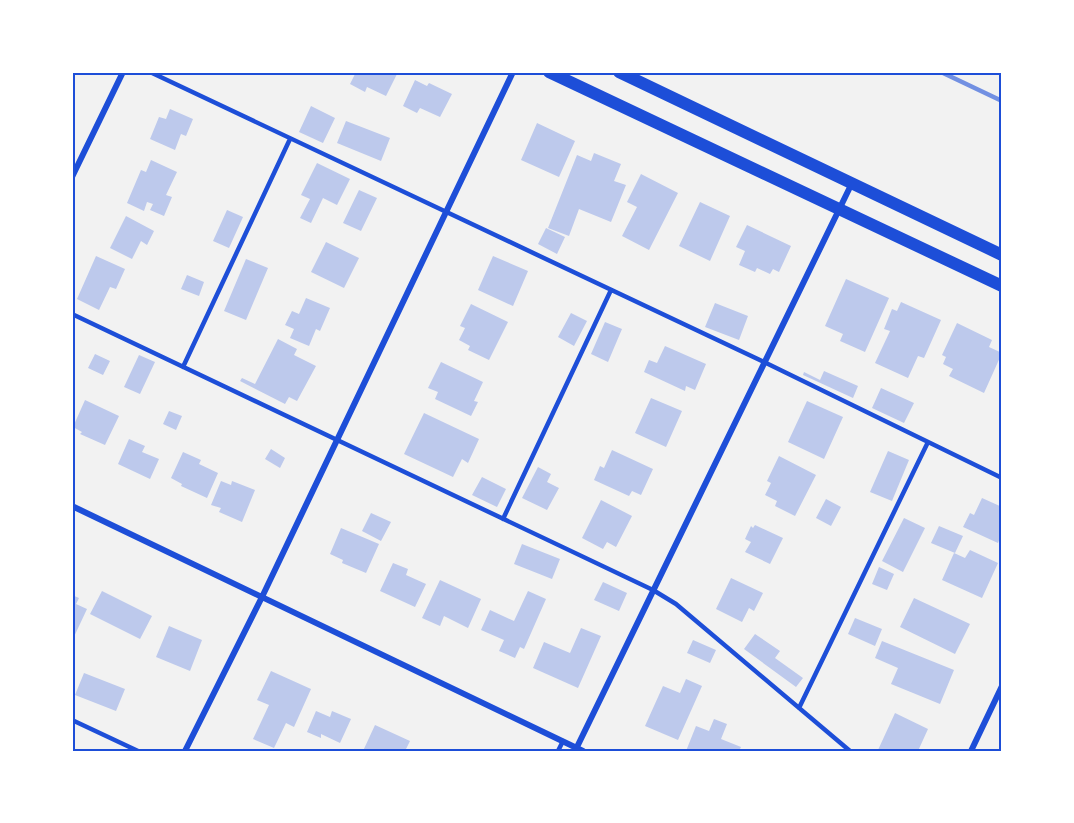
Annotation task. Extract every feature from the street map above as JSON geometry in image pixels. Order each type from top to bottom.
[{"type":"main road","points":[[549,72],[1002,286]]},
{"type":"main road","points":[[619,72],[1002,255]]},
{"type":"street","points":[[72,177],[123,72]]},
{"type":"street","points":[[184,751],[262,597],[513,72]]},
{"type":"street","points":[[72,506],[580,749],[653,590],[852,182]]},
{"type":"street","points":[[971,751],[1002,686]]},
{"type":"lane","points":[[150,72],[764,362],[1002,478]]},
{"type":"lane","points":[[183,367],[290,139]]},
{"type":"lane","points":[[503,519],[611,290]]},
{"type":"lane","points":[[72,314],[653,590],[676,604],[850,751]]},
{"type":"lane","points":[[799,708],[928,442]]},
{"type":"lane","points":[[72,720],[138,751]]},
{"type":"lane","points":[[558,751],[563,741]]},
{"type":"building","points":[[356,72],[393,72],[397,74],[386,96],[367,87],[365,92],[350,84]]},
{"type":"building","points":[[415,80],[427,86],[429,83],[452,94],[440,117],[420,108],[417,113],[403,106]]},
{"type":"building","points":[[311,106],[335,118],[323,143],[299,132]]},
{"type":"building","points":[[170,109],[193,119],[186,136],[181,134],[175,150],[150,139],[159,117],[166,119]]},
{"type":"building","points":[[346,121],[390,138],[381,161],[337,143]]},
{"type":"building","points":[[537,123],[575,141],[559,177],[521,160]]},
{"type":"building","points":[[594,153],[621,164],[614,181],[626,185],[611,222],[579,209],[569,236],[548,228],[577,155],[591,161]]},
{"type":"building","points":[[151,160],[177,172],[166,195],[172,197],[164,216],[150,210],[153,204],[147,202],[144,211],[127,203],[141,170],[146,172]]},
{"type":"building","points":[[317,163],[350,179],[337,205],[323,198],[311,223],[300,218],[310,199],[301,195]]},
{"type":"building","points":[[641,174],[678,193],[649,250],[622,236],[637,207],[627,202]]},
{"type":"building","points":[[359,190],[377,198],[361,231],[343,223]]},
{"type":"building","points":[[700,202],[730,216],[710,261],[679,246]]},
{"type":"building","points":[[227,210],[243,217],[229,248],[213,241]]},
{"type":"building","points":[[126,216],[154,231],[147,245],[141,241],[132,259],[110,248]]},
{"type":"building","points":[[747,225],[791,246],[779,272],[773,269],[770,274],[757,268],[755,272],[739,265],[745,251],[736,247]]},
{"type":"building","points":[[546,228],[565,237],[557,254],[538,244]]},
{"type":"building","points":[[326,242],[359,258],[344,288],[311,272]]},
{"type":"building","points":[[96,256],[125,269],[116,289],[110,287],[99,310],[77,299]]},
{"type":"building","points":[[493,256],[528,271],[513,306],[478,290]]},
{"type":"building","points":[[246,259],[268,268],[246,320],[224,311]]},
{"type":"building","points":[[187,275],[204,282],[199,296],[181,289]]},
{"type":"building","points":[[846,279],[889,298],[865,352],[840,341],[843,334],[825,326]]},
{"type":"building","points":[[306,298],[330,308],[320,331],[316,329],[309,346],[290,338],[294,329],[285,325],[292,311],[299,314]]},
{"type":"building","points":[[901,302],[941,320],[924,358],[918,356],[908,378],[875,363],[890,331],[884,329],[892,309],[897,311]]},
{"type":"building","points":[[715,303],[748,316],[739,340],[705,327]]},
{"type":"building","points":[[471,304],[508,322],[489,360],[468,350],[470,346],[459,340],[465,328],[460,326]]},
{"type":"building","points":[[571,313],[587,321],[574,346],[558,337]]},
{"type":"building","points":[[605,322],[622,329],[608,362],[591,354]]},
{"type":"building","points":[[957,323],[992,340],[989,347],[1002,353],[984,393],[949,376],[953,369],[943,364],[946,357],[942,355]]},
{"type":"building","points":[[278,339],[297,349],[294,355],[316,366],[297,401],[289,397],[285,404],[240,381],[242,378],[255,384]]},
{"type":"building","points":[[665,346],[706,364],[695,390],[686,386],[685,391],[644,372],[649,360],[657,363]]},
{"type":"building","points":[[95,354],[110,361],[103,375],[88,368]]},
{"type":"building","points":[[139,355],[155,362],[140,394],[124,387]]},
{"type":"building","points":[[441,362],[483,382],[474,401],[478,402],[471,416],[435,399],[438,392],[428,388]]},
{"type":"building","points":[[824,371],[858,386],[853,398],[803,375],[804,372],[820,380]]},
{"type":"building","points":[[881,388],[914,403],[904,423],[872,408]]},
{"type":"building","points":[[651,398],[682,411],[666,447],[635,433]]},
{"type":"building","points":[[85,400],[119,416],[105,445],[80,434],[82,432],[73,427]]},
{"type":"building","points":[[807,401],[843,417],[824,459],[788,442]]},
{"type":"building","points":[[169,411],[182,416],[176,430],[163,424]]},
{"type":"building","points":[[424,413],[479,439],[468,463],[462,459],[453,477],[404,454]]},
{"type":"building","points":[[129,439],[145,446],[142,452],[159,459],[150,479],[118,464]]},
{"type":"building","points":[[271,449],[285,458],[280,468],[265,459]]},
{"type":"building","points":[[612,450],[653,469],[641,495],[632,491],[629,496],[594,480],[600,466],[604,468]]},
{"type":"building","points":[[888,451],[909,460],[892,501],[870,492]]},
{"type":"building","points":[[183,452],[201,460],[199,464],[218,473],[207,498],[181,486],[182,484],[171,478]]},
{"type":"building","points":[[779,456],[816,475],[795,516],[775,506],[777,501],[765,495],[771,483],[767,481]]},
{"type":"building","points":[[538,467],[551,474],[547,482],[559,488],[547,510],[522,498]]},
{"type":"building","points":[[482,477],[506,489],[497,507],[472,495]]},
{"type":"building","points":[[221,481],[231,485],[232,481],[255,490],[242,522],[219,512],[221,508],[211,505]]},
{"type":"building","points":[[982,498],[1002,507],[1002,539],[1000,538],[998,543],[963,527],[970,513],[974,515]]},
{"type":"building","points":[[826,499],[841,507],[831,526],[816,518]]},
{"type":"building","points":[[601,500],[632,516],[616,547],[607,542],[603,549],[582,538]]},
{"type":"building","points":[[371,513],[391,522],[381,541],[362,531]]},
{"type":"building","points":[[904,518],[925,528],[903,572],[882,561]]},
{"type":"building","points":[[755,525],[783,538],[770,564],[745,552],[751,542],[745,539],[751,526],[753,528]]},
{"type":"building","points":[[939,526],[963,536],[955,553],[931,543]]},
{"type":"building","points":[[341,528],[379,544],[366,573],[342,563],[343,560],[330,554]]},
{"type":"building","points":[[522,544],[560,559],[552,579],[514,564]]},
{"type":"building","points":[[970,550],[998,563],[982,598],[942,580],[954,553],[965,558]]},
{"type":"building","points":[[393,563],[408,569],[406,575],[426,584],[415,607],[380,591]]},
{"type":"building","points":[[879,567],[894,574],[887,590],[872,584]]},
{"type":"building","points":[[731,578],[763,593],[754,611],[749,608],[742,622],[716,609]]},
{"type":"building","points":[[440,580],[481,599],[468,628],[444,616],[440,626],[422,618]]},
{"type":"building","points":[[603,582],[627,593],[619,611],[594,600]]},
{"type":"building","points":[[102,591],[152,616],[140,639],[90,614]]},
{"type":"building","points":[[528,591],[546,599],[524,649],[520,647],[515,658],[499,651],[504,640],[481,630],[490,610],[514,621]]},
{"type":"building","points":[[72,595],[79,598],[76,604],[87,609],[72,641]]},
{"type":"building","points":[[914,598],[970,624],[955,654],[900,627]]},
{"type":"building","points":[[855,618],[882,629],[875,646],[848,634]]},
{"type":"building","points":[[169,626],[202,640],[190,671],[156,657]]},
{"type":"building","points":[[581,628],[601,636],[578,688],[533,668],[544,642],[570,653]]},
{"type":"building","points":[[755,634],[780,651],[775,658],[803,678],[796,687],[744,649]]},
{"type":"building","points":[[693,640],[716,650],[710,663],[687,653]]},
{"type":"building","points":[[882,641],[954,670],[940,704],[891,684],[898,668],[875,658]]},
{"type":"building","points":[[271,671],[311,689],[294,727],[286,723],[274,748],[253,739],[269,705],[257,700]]},
{"type":"building","points":[[84,673],[125,689],[116,711],[75,695]]},
{"type":"building","points":[[686,679],[702,686],[678,740],[645,726],[663,686],[680,693]]},
{"type":"building","points":[[316,711],[330,717],[332,711],[351,719],[340,743],[321,734],[321,738],[307,732]]},
{"type":"building","points":[[895,713],[928,729],[918,751],[878,750]]},
{"type":"building","points":[[714,719],[727,724],[721,739],[741,747],[739,751],[686,751],[696,726],[709,731]]},
{"type":"building","points":[[375,725],[410,741],[405,751],[363,751]]},
{"type":"railway","points":[[941,72],[1002,101]]}]
